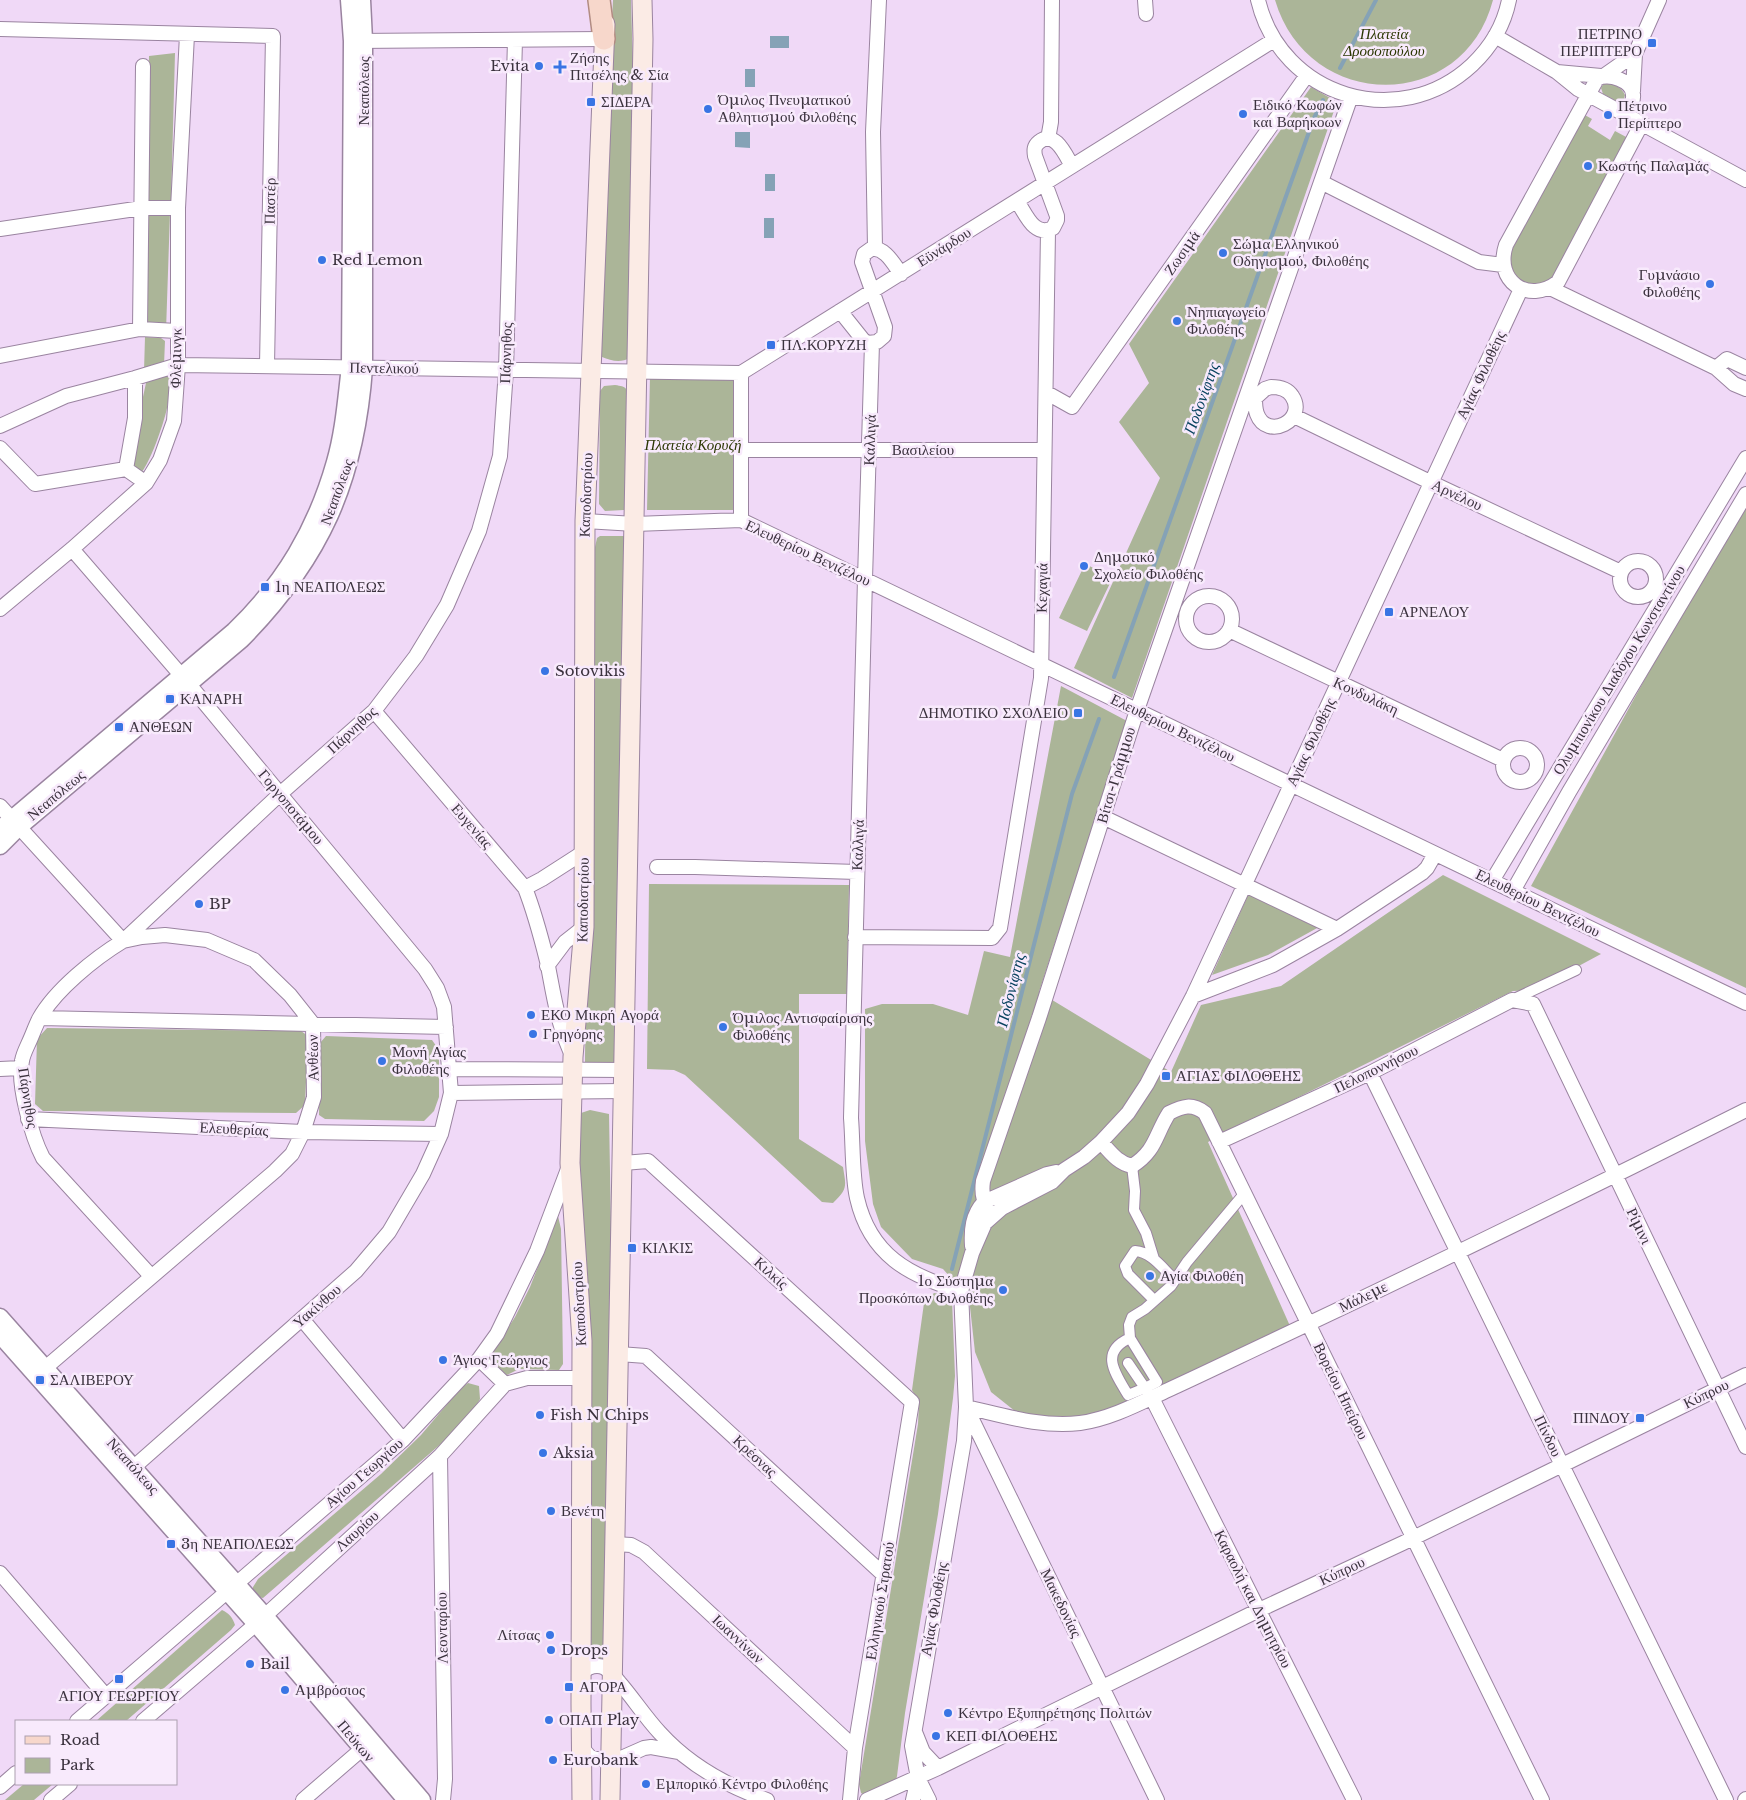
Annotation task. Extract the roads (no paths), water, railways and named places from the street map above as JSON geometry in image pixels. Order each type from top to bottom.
[{"type":"main road","points":[[598,0],[604,39]]},
{"type":"main road","name":"Καποδιστρίου","points":[[582,1800],[582,1340],[570,1164],[571,1090],[584,927],[585,521],[607,0]]},
{"type":"main road","points":[[610,1800],[635,524],[643,39],[642,0]]},
{"type":"main road","points":[[643,39],[653,0]]},
{"type":"street","name":"Νεαπόλεως","points":[[349,0],[358,40]]},
{"type":"street","name":"Νεαπόλεως","points":[[0,846],[10,825],[184,679],[241,640],[265,616],[287,589],[306,561],[336,500],[348,468],[360,409],[357,367],[358,40],[362,0]]},
{"type":"street","points":[[875,248],[873,132],[879,0]]},
{"type":"street","points":[[1052,0],[1051,122],[1048,139],[1056,142],[1072,166]]},
{"type":"street","points":[[1258,0],[1264,20],[1274,40],[1284,54],[1308,75],[1325,86],[1351,96],[1389,101],[1406,99],[1437,89],[1465,72],[1478,60],[1495,36],[1504,18],[1509,0]]},
{"type":"street","points":[[1625,114],[1633,100],[1635,54],[1659,0]]},
{"type":"street","points":[[0,29],[187,35]]},
{"type":"street","name":"Παστέρ","points":[[187,35],[273,36],[267,366]]},
{"type":"street","name":"Φλέμινγκ","points":[[0,609],[72,549],[146,483],[160,460],[174,421],[178,365],[178,208],[187,35]]},
{"type":"street","points":[[1495,36],[1557,72],[1578,89],[1746,180]]},
{"type":"street","points":[[358,40],[604,39]]},
{"type":"street","name":"Πάρνηθος","points":[[151,1276],[43,1158],[36,1144],[28,1118],[21,1068],[22,1059],[40,1018],[55,997],[74,978],[97,958],[123,941],[280,794],[374,711],[416,656],[447,605],[479,531],[500,456],[506,370],[514,40]]},
{"type":"street","name":"Εϋνάρδου","points":[[741,373],[1274,40]]},
{"type":"street","points":[[1557,72],[1603,76],[1613,77],[1626,84],[1633,93],[1642,123],[1564,274],[1550,288],[1535,292],[1521,289],[1512,283],[1506,275],[1503,265],[1506,245],[1587,94],[1597,79],[1603,76],[1635,54]]},
{"type":"street","points":[[140,329],[144,66]]},
{"type":"street","name":"Ζωσιμά","points":[[1046,393],[1072,407],[1308,75]]},
{"type":"street","name":"Βίτσι-Γράμμου","points":[[984,1202],[982,1196],[983,1181],[1039,1018],[1137,710],[1172,608],[1251,396],[1351,96]]},
{"type":"street","name":"Κεχαγιά","points":[[855,937],[992,938],[1000,928],[1041,678],[1048,231],[1056,225],[1057,216],[1034,152],[1037,144],[1043,139],[1048,139]]},
{"type":"street","points":[[1321,182],[1479,262],[1503,265]]},
{"type":"street","points":[[1017,201],[1034,226],[1040,231],[1048,231]]},
{"type":"street","points":[[0,229],[142,208],[178,208]]},
{"type":"street","points":[[840,311],[864,341],[872,343],[881,340],[885,332],[862,262],[864,254],[875,248],[883,251],[901,274]]},
{"type":"street","points":[[1550,288],[1716,368],[1734,384],[1746,389]]},
{"type":"street","name":"Αγίας Φιλοθέης","points":[[918,1778],[912,1754],[914,1729],[964,1441],[966,1407],[962,1290],[972,1253],[985,1223],[992,1215],[1052,1182],[1064,1170],[1101,1142],[1128,1113],[1147,1084],[1193,996],[1521,289]]},
{"type":"street","points":[[0,356],[140,329],[177,331]]},
{"type":"street","name":"Καλλιγά","points":[[872,343],[870,450],[864,579],[851,1118],[856,1196],[862,1218],[873,1239],[885,1253],[899,1265],[935,1283],[962,1290]]},
{"type":"street","points":[[1716,368],[1727,360],[1746,368]]},
{"type":"street","name":"Πεντελικού","points":[[0,426],[66,396],[178,365],[590,371]]},
{"type":"street","points":[[590,371],[741,373],[741,520]]},
{"type":"street","points":[[126,469],[135,418],[135,378]]},
{"type":"street","points":[[1271,387],[1284,388],[1289,392],[1295,403],[1294,416],[1284,425],[1270,426],[1259,419],[1251,396],[1271,387]]},
{"type":"street","name":"Αρνέλου","points":[[1294,416],[1621,572]]},
{"type":"street","points":[[0,448],[34,484],[126,469],[146,483]]},
{"type":"street","name":"Βασιλείου","points":[[742,450],[1044,450]]},
{"type":"street","name":"Ολυμπιονίκου Διαδόχου Κωνσταντίνου","points":[[1492,881],[1746,458]]},
{"type":"street","name":"Ολυμπιονίκου Διαδόχου Κωνσταντίνου","points":[[1513,891],[1569,792],[1746,494]]},
{"type":"street","name":"Ελευθερίου Βενιζέλου","points":[[585,521],[635,524],[741,520],[1746,1003]]},
{"type":"street","name":"Γοργοποτάμου","points":[[72,549],[184,679],[425,969],[437,988],[444,1007],[451,1093]]},
{"type":"street","points":[[1202,597],[1217,598],[1229,608],[1232,615],[1232,623],[1229,630],[1219,640],[1204,642],[1191,634],[1187,628],[1186,620],[1190,606],[1195,600],[1202,597]]},
{"type":"street","points":[[1172,608],[1187,613]]},
{"type":"street","name":"Κονδυλάκη","points":[[1229,630],[1504,760]]},
{"type":"street","name":"Ευγενίας","points":[[374,711],[525,888]]},
{"type":"street","points":[[0,806],[10,825],[123,941]]},
{"type":"street","points":[[1104,817],[1337,929]]},
{"type":"street","points":[[572,1063],[556,1012],[547,966],[530,900],[525,888],[584,852]]},
{"type":"street","points":[[1193,996],[1272,965],[1337,929],[1422,873],[1436,854]]},
{"type":"street","points":[[657,867],[857,872]]},
{"type":"street","points":[[547,966],[566,942],[584,927]]},
{"type":"street","name":"Ανθέων","points":[[41,1372],[292,1154],[303,1132],[314,1096],[313,1024],[290,995],[254,960],[207,940],[165,935],[142,936],[123,941]]},
{"type":"street","points":[[1512,1000],[1576,970]]},
{"type":"street","name":"Ρίμινι","points":[[1512,1000],[1533,1004],[1746,1447]]},
{"type":"street","name":"Πελοποννήσου","points":[[1219,1142],[1370,1073],[1512,1000]]},
{"type":"street","points":[[40,1018],[446,1028]]},
{"type":"street","points":[[450,1069],[572,1063],[625,1070]]},
{"type":"street","points":[[0,1069],[21,1068]]},
{"type":"street","name":"Πίνδου","points":[[1370,1073],[1726,1800]]},
{"type":"street","points":[[451,1093],[571,1090],[624,1091]]},
{"type":"street","name":"Υακίνθου","points":[[129,1471],[356,1271],[389,1232],[423,1174],[441,1134],[451,1093]]},
{"type":"street","name":"Βορείου Ηπείρου","points":[[1132,1166],[1143,1159],[1152,1148],[1169,1113],[1188,1105],[1205,1113],[1542,1800]]},
{"type":"street","name":"Μάλεμε","points":[[966,1407],[1037,1422],[1058,1424],[1080,1423],[1107,1416],[1148,1393],[1308,1324],[1616,1176],[1746,1110]]},
{"type":"street","name":"Ελευθερίας","points":[[28,1118],[303,1132],[441,1134]]},
{"type":"street","points":[[1101,1142],[1123,1164],[1132,1166],[1135,1191],[1134,1210],[1146,1233],[1154,1259]]},
{"type":"street","name":"Κιλκίς","points":[[623,1163],[648,1161],[912,1402]]},
{"type":"street","name":"Αγίου Γεωργίου","points":[[78,1720],[404,1440],[479,1359],[497,1334],[537,1251],[570,1164]]},
{"type":"street","name":"Αγίας Φιλοθέης","points":[[972,1253],[973,1219],[984,1202],[1046,1174],[1064,1170]]},
{"type":"street","points":[[1130,1338],[1120,1343],[1114,1349],[1112,1359],[1115,1373],[1128,1395],[1148,1393],[1157,1382],[1130,1338],[1129,1325],[1132,1317],[1175,1280],[1187,1262],[1244,1194]]},
{"type":"street","points":[[984,1202],[992,1215]]},
{"type":"street","points":[[1154,1300],[1128,1274],[1125,1266],[1134,1251],[1143,1252],[1154,1259],[1175,1280]]},
{"type":"street","name":"Νεαπόλεως","points":[[0,1317],[41,1372],[261,1620]]},
{"type":"street","points":[[302,1318],[404,1440]]},
{"type":"street","name":"Νεαπόλεως","points":[[0,1335],[41,1372]]},
{"type":"street","name":"Κρέσνας","points":[[619,1354],[646,1356],[884,1575]]},
{"type":"street","points":[[479,1359],[505,1384],[527,1378],[582,1378]]},
{"type":"street","points":[[1128,1363],[1148,1393]]},
{"type":"street","name":"Κύπρου","points":[[867,1800],[918,1778],[1746,1374]]},
{"type":"street","name":"Λαυρίου","points":[[144,1720],[261,1620],[440,1456],[505,1384]]},
{"type":"street","name":"Καραολή και Δημητρίου","points":[[1148,1393],[1354,1800]]},
{"type":"street","name":"Ελληνικού Στρατού","points":[[850,1800],[855,1748],[912,1402]]},
{"type":"street","name":"Μακεδονίας","points":[[966,1407],[1157,1800]]},
{"type":"street","points":[[964,1441],[975,1433],[980,1436]]},
{"type":"street","name":"Λεονταρίου","points":[[440,1456],[445,1779],[443,1800]]},
{"type":"street","name":"Ιωαννίνων","points":[[615,1544],[630,1545],[644,1552],[855,1748]]},
{"type":"street","points":[[0,1573],[106,1696]]},
{"type":"street","name":"Πεύκων","points":[[261,1620],[367,1745],[422,1800]]},
{"type":"street","points":[[581,1673],[588,1667],[597,1665],[605,1668],[660,1733],[680,1752],[720,1780],[746,1793],[767,1800]]},
{"type":"street","points":[[914,1729],[923,1752],[938,1768]]},
{"type":"street","points":[[303,1800],[367,1745]]},
{"type":"street","name":"Πεύκων","points":[[367,1745],[406,1800]]},
{"type":"street","points":[[582,1748],[593,1759],[611,1760],[619,1759],[644,1748],[651,1747],[680,1752]]},
{"type":"street","points":[[0,1787],[15,1774]]},
{"type":"street","points":[[914,1800],[918,1778]]},
{"type":"street","points":[[918,1778],[929,1800]]},
{"type":"street","points":[[51,1800],[69,1785]]},
{"type":"water","points":[[770,36],[789,36],[789,48],[770,48]]},
{"type":"water","points":[[745,69],[755,69],[755,87],[745,87]]},
{"type":"water","points":[[735,132],[750,132],[750,148],[735,147]]},
{"type":"water","points":[[765,174],[775,174],[775,191],[765,191]]},
{"type":"water","points":[[764,218],[774,218],[774,238],[764,238]]},
{"type":"waterway","name":"Ποδονίφτης","points":[[1340,68],[1376,0]]},
{"type":"waterway","name":"Ποδονίφτης","points":[[1114,677],[1314,118],[1323,100]]},
{"type":"waterway","name":"Ποδονίφτης","points":[[952,1269],[1072,794],[1099,719]]},
{"type":"place","name":"ΠΕΤΡΙΝΟ ΠΕΡΙΠΤΕΡΟ","points":[[1652,43]]},
{"type":"place","name":"Evita","points":[[539,66]]},
{"type":"place","name":"Ζήσης Πιτσέλης & Σία","points":[[560,67]]},
{"type":"place","name":"ΣΙΔΕΡΑ","points":[[591,102]]},
{"type":"place","name":"Όμιλος Πνευματικού Αθλητισμού Φιλοθέης","points":[[708,109]]},
{"type":"place","name":"Ειδικό Κωφών και Βαρήκοων","points":[[1243,114]]},
{"type":"place","name":"Πέτρινο Περίπτερο","points":[[1608,115]]},
{"type":"place","name":"Κωστής Παλαμάς","points":[[1588,166]]},
{"type":"place","name":"Σώμα Ελληνικού Οδηγισμού, Φιλοθέης","points":[[1223,253]]},
{"type":"place","name":"Red Lemon","points":[[322,260]]},
{"type":"place","name":"Γυμνάσιο Φιλοθέης","points":[[1710,284]]},
{"type":"place","name":"Νηπιαγωγείο Φιλοθέης","points":[[1177,321]]},
{"type":"place","name":"ΠΛ.ΚΟΡΥΖΗ","points":[[771,345]]},
{"type":"place","name":"Δημοτικό Σχολείο Φιλοθέης","points":[[1084,566]]},
{"type":"place","name":"1η ΝΕΑΠΟΛΕΩΣ","points":[[265,587]]},
{"type":"place","name":"ΑΡΝΕΛΟΥ","points":[[1389,612]]},
{"type":"place","name":"Sotovikis","points":[[545,671]]},
{"type":"place","name":"ΚΑΝΑΡΗ","points":[[170,699]]},
{"type":"place","name":"ΔΗΜΟΤΙΚΟ ΣΧΟΛΕΙΟ","points":[[1078,713]]},
{"type":"place","name":"ΑΝΘΕΩΝ","points":[[119,727]]},
{"type":"place","name":"BP","points":[[199,904]]},
{"type":"place","name":"ΕΚΟ Μικρή Αγορά","points":[[531,1015]]},
{"type":"place","name":"Όμιλος Αντισφαίρισης Φιλοθέης","points":[[723,1027]]},
{"type":"place","name":"Γρηγόρης","points":[[533,1034]]},
{"type":"place","name":"Μονή Αγίας Φιλοθέης","points":[[382,1061]]},
{"type":"place","name":"ΑΓΙΑΣ ΦΙΛΟΘΕΗΣ","points":[[1166,1076]]},
{"type":"place","name":"ΚΙΛΚΙΣ","points":[[632,1248]]},
{"type":"place","name":"Αγία Φιλοθέη","points":[[1150,1276]]},
{"type":"place","name":"1ο Σύστημα Προσκόπων Φιλοθέης","points":[[1003,1290]]},
{"type":"place","name":"Άγιος Γεώργιος","points":[[443,1360]]},
{"type":"place","name":"ΣΑΛΙΒΕΡΟΥ","points":[[40,1380]]},
{"type":"place","name":"Fish N Chips","points":[[540,1415]]},
{"type":"place","name":"ΠΙΝΔΟΥ","points":[[1640,1418]]},
{"type":"place","name":"Aksia","points":[[543,1453]]},
{"type":"place","name":"Βενέτη","points":[[551,1511]]},
{"type":"place","name":"3η ΝΕΑΠΟΛΕΩΣ","points":[[171,1544]]},
{"type":"place","name":"Λίτσας","points":[[550,1635]]},
{"type":"place","name":"Drops","points":[[551,1650]]},
{"type":"place","name":"Bail","points":[[250,1664]]},
{"type":"place","name":"ΑΓΙΟΥ ΓΕΩΡΓΙΟΥ","points":[[119,1679]]},
{"type":"place","name":"ΑΓΟΡΑ","points":[[569,1687]]},
{"type":"place","name":"Αμβρόσιος","points":[[285,1690]]},
{"type":"place","name":"Κέντρο Εξυπηρέτησης Πολιτών","points":[[948,1713]]},
{"type":"place","name":"ΟΠΑΠ Play","points":[[549,1720]]},
{"type":"place","name":"ΚΕΠ ΦΙΛΟΘΕΗΣ","points":[[936,1736]]},
{"type":"place","name":"Eurobank","points":[[553,1760]]},
{"type":"place","name":"Εμπορικό Κέντρο Φιλοθέης","points":[[646,1784]]},
{"type":"park label","name":"Πλατεία Δροσοπούλου","points":[[1384,42]]},
{"type":"park label","name":"Πλατεία Κορυζή","points":[[693,445]]}]
